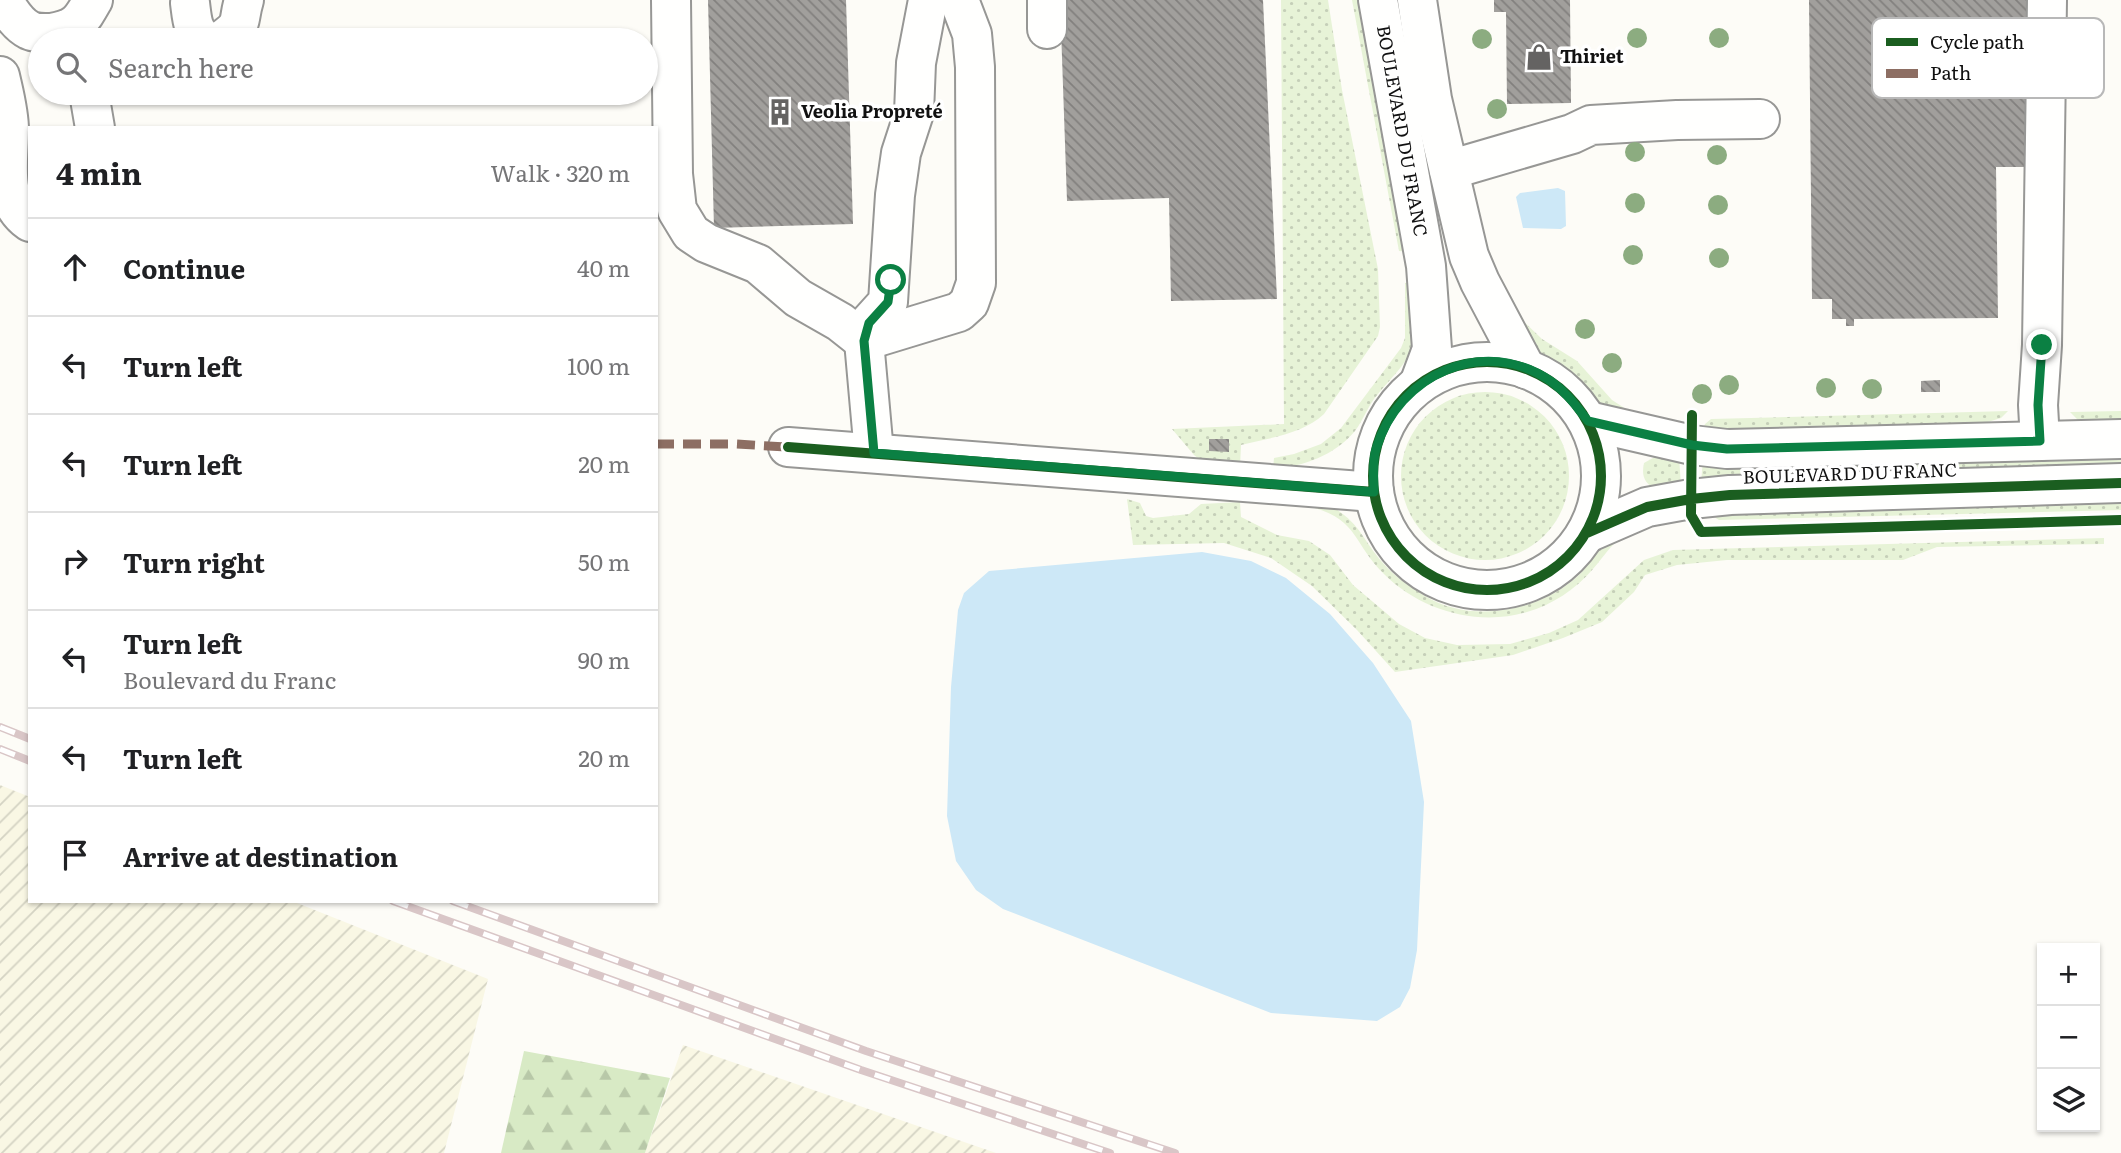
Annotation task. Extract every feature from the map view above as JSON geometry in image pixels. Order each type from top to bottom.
[{"type":"street","points":[[75,28],[93,0]]},
{"type":"street","points":[[236,28],[241,22],[244,0]]},
{"type":"street","points":[[671,0],[673,174],[677,210],[691,233],[706,243],[758,264],[798,298],[840,322],[864,341]]},
{"type":"street","points":[[874,453],[864,341],[869,323],[888,302],[895,195],[901,153],[914,113],[916,63],[928,0]]},
{"type":"street","points":[[864,341],[959,312],[969,303],[975,283],[975,67],[972,34],[958,0]]},
{"type":"street","name":"BOULEVARD DU FRANC","points":[[1378,0],[1426,265],[1432,349],[1419,384]]},
{"type":"street","name":"BOULEVARD DU FRANC","points":[[1417,0],[1432,99],[1469,256],[1527,369]]},
{"type":"street","points":[[2047,0],[2047,18]]},
{"type":"street","points":[[2,4],[28,30]]},
{"type":"street","points":[[190,4],[194,28]]},
{"type":"street","points":[[0,76],[9,127],[4,182],[9,202],[18,216],[28,221]]},
{"type":"street","points":[[2040,441],[2038,405],[2042,345],[2046,98]]},
{"type":"street","points":[[91,105],[95,126]]},
{"type":"street","points":[[1449,170],[1572,134],[1591,125],[1677,120],[1760,120]]},
{"type":"street","points":[[1499,362],[1527,369],[1551,381],[1572,399],[1588,421],[1600,458],[1600,497],[1587,533],[1561,564],[1526,585],[1486,591],[1446,584],[1412,562],[1387,531],[1374,492],[1375,452],[1391,414],[1419,384],[1443,370],[1471,363],[1499,362]]},
{"type":"street","name":"BOULEVARD DU FRANC","points":[[1588,421],[1692,445],[1727,449],[2121,439]]},
{"type":"street","points":[[788,447],[1374,492]]},
{"type":"street","name":"BOULEVARD DU FRANC","points":[[1587,533],[1647,508],[1730,495],[2121,483]]},
{"type":"shaded area","points":[[0,785],[28,796],[28,903],[297,903],[488,979],[444,1153],[0,1153]]},
{"type":"shaded area","points":[[683,1045],[996,1153],[645,1153]]},
{"type":"green space","points":[[1281,0],[1328,0],[1342,90],[1378,269],[1380,327],[1378,336],[1324,414],[1316,421],[1296,431],[1241,445],[1240,467],[1209,467],[1194,455],[1172,429],[1284,424]]},
{"type":"green space","points":[[1352,0],[1362,0],[1409,252],[1399,251]]},
{"type":"green space","points":[[1414,281],[1418,322],[1411,352],[1371,403],[1355,431],[1338,447],[1318,458],[1273,469],[1274,458],[1321,444],[1341,428],[1401,348],[1405,338],[1405,283]]},
{"type":"green space","points":[[1515,313],[1542,339],[1577,361],[1612,400],[1626,409],[1672,420],[1677,427],[1623,420],[1598,402],[1584,385],[1562,366],[1537,351]]},
{"type":"green space","points":[[1485,392],[1517,398],[1544,417],[1563,444],[1569,476],[1563,508],[1544,535],[1517,554],[1485,560],[1453,554],[1426,535],[1407,508],[1401,476],[1407,444],[1426,417],[1453,398]]},
{"type":"green space","points":[[2008,411],[2001,418],[1968,428],[1702,431],[1711,419]]},
{"type":"green space","points":[[2121,411],[2121,426],[2084,426],[2070,412]]},
{"type":"green space","points":[[2121,449],[2121,470],[1701,483],[1703,459]]},
{"type":"green space","points":[[1660,454],[1679,456],[1681,486],[1656,490],[1647,482],[1643,472],[1644,463]]},
{"type":"green space","points":[[2121,495],[2121,510],[1719,520],[1704,511]]},
{"type":"green space","points":[[1127,499],[1140,503],[1146,516],[1153,518],[1189,514],[1201,504],[1240,502],[1241,517],[1277,535],[1309,541],[1330,555],[1353,585],[1399,624],[1425,638],[1457,645],[1510,644],[1549,633],[1578,620],[1644,560],[1673,550],[2104,538],[2104,544],[1937,547],[1903,560],[1727,560],[1677,565],[1645,575],[1634,592],[1602,622],[1563,638],[1513,655],[1395,672],[1312,586],[1271,558],[1224,543],[1133,545]]},
{"type":"green space","points":[[1330,505],[1349,519],[1383,563],[1408,585],[1444,605],[1485,612],[1505,610],[1545,598],[1579,575],[1615,535],[1656,525],[1621,538],[1586,576],[1554,601],[1508,616],[1469,616],[1432,606],[1398,587],[1374,563],[1346,525],[1324,511],[1307,506]]},
{"type":"green space","points":[[524,1051],[670,1078],[645,1153],[501,1153]]},
{"type":"water","points":[[1558,188],[1565,191],[1566,226],[1561,229],[1523,228],[1516,197],[1520,193]]},
{"type":"water","points":[[1202,552],[1251,561],[1286,578],[1330,614],[1373,663],[1411,721],[1424,802],[1417,950],[1410,988],[1400,1007],[1377,1021],[1271,1013],[1003,909],[976,890],[956,861],[947,816],[951,687],[958,610],[964,593],[989,571]]},
{"type":"building","name":"Veolia Propreté","points":[[708,0],[846,0],[853,224],[714,228]]},
{"type":"building","points":[[1060,0],[1263,0],[1277,299],[1171,301],[1169,198],[1067,201]]},
{"type":"building","name":"Thiriet","points":[[1494,0],[1570,0],[1571,103],[1507,104],[1506,12],[1494,12]]},
{"type":"building","points":[[1809,0],[2029,0],[2029,18],[1872,18],[1872,98],[2030,98],[2031,167],[1996,167],[1998,318],[1854,319],[1854,326],[1846,326],[1846,319],[1832,319],[1832,299],[1812,299]]},
{"type":"building","points":[[1940,380],[1940,392],[1921,392],[1921,381]]},
{"type":"building","points":[[1209,439],[1229,439],[1229,452],[1209,451]]},
{"type":"railway","points":[[0,727],[28,738]]},
{"type":"railway","points":[[0,749],[28,760]]},
{"type":"railway","points":[[399,903],[861,1070],[1110,1153]]},
{"type":"railway","points":[[459,903],[866,1051],[1175,1153]]},
{"type":"marked path","points":[[658,444],[788,447]]},
{"type":"cycle path","points":[[1487,362],[1509,364],[1531,371],[1550,381],[1575,404],[1596,443],[1601,476],[1599,498],[1592,520],[1582,539],[1559,564],[1520,585],[1487,590],[1465,588],[1443,581],[1424,571],[1399,548],[1378,509],[1373,476],[1375,454],[1382,432],[1392,413],[1415,388],[1454,367],[1487,362]]},
{"type":"cycle path","points":[[1692,415],[1691,515],[1701,532],[2121,520]]},
{"type":"cycle path","points":[[788,447],[1374,492]]},
{"type":"cycle path","points":[[1587,533],[1647,507],[1730,495],[2121,483]]},
{"type":"place","name":"Thiriet","points":[[1539,57]]},
{"type":"place","name":"Veolia Propreté","points":[[780,112]]},
{"type":"route","points":[[891,280],[888,302],[869,323],[864,341],[874,453],[1374,492],[1375,452],[1391,414],[1419,384],[1443,370],[1471,363],[1499,362],[1527,369],[1551,381],[1572,399],[1588,421],[1692,445],[1727,449],[2040,441],[2038,405],[2042,345]]}]
